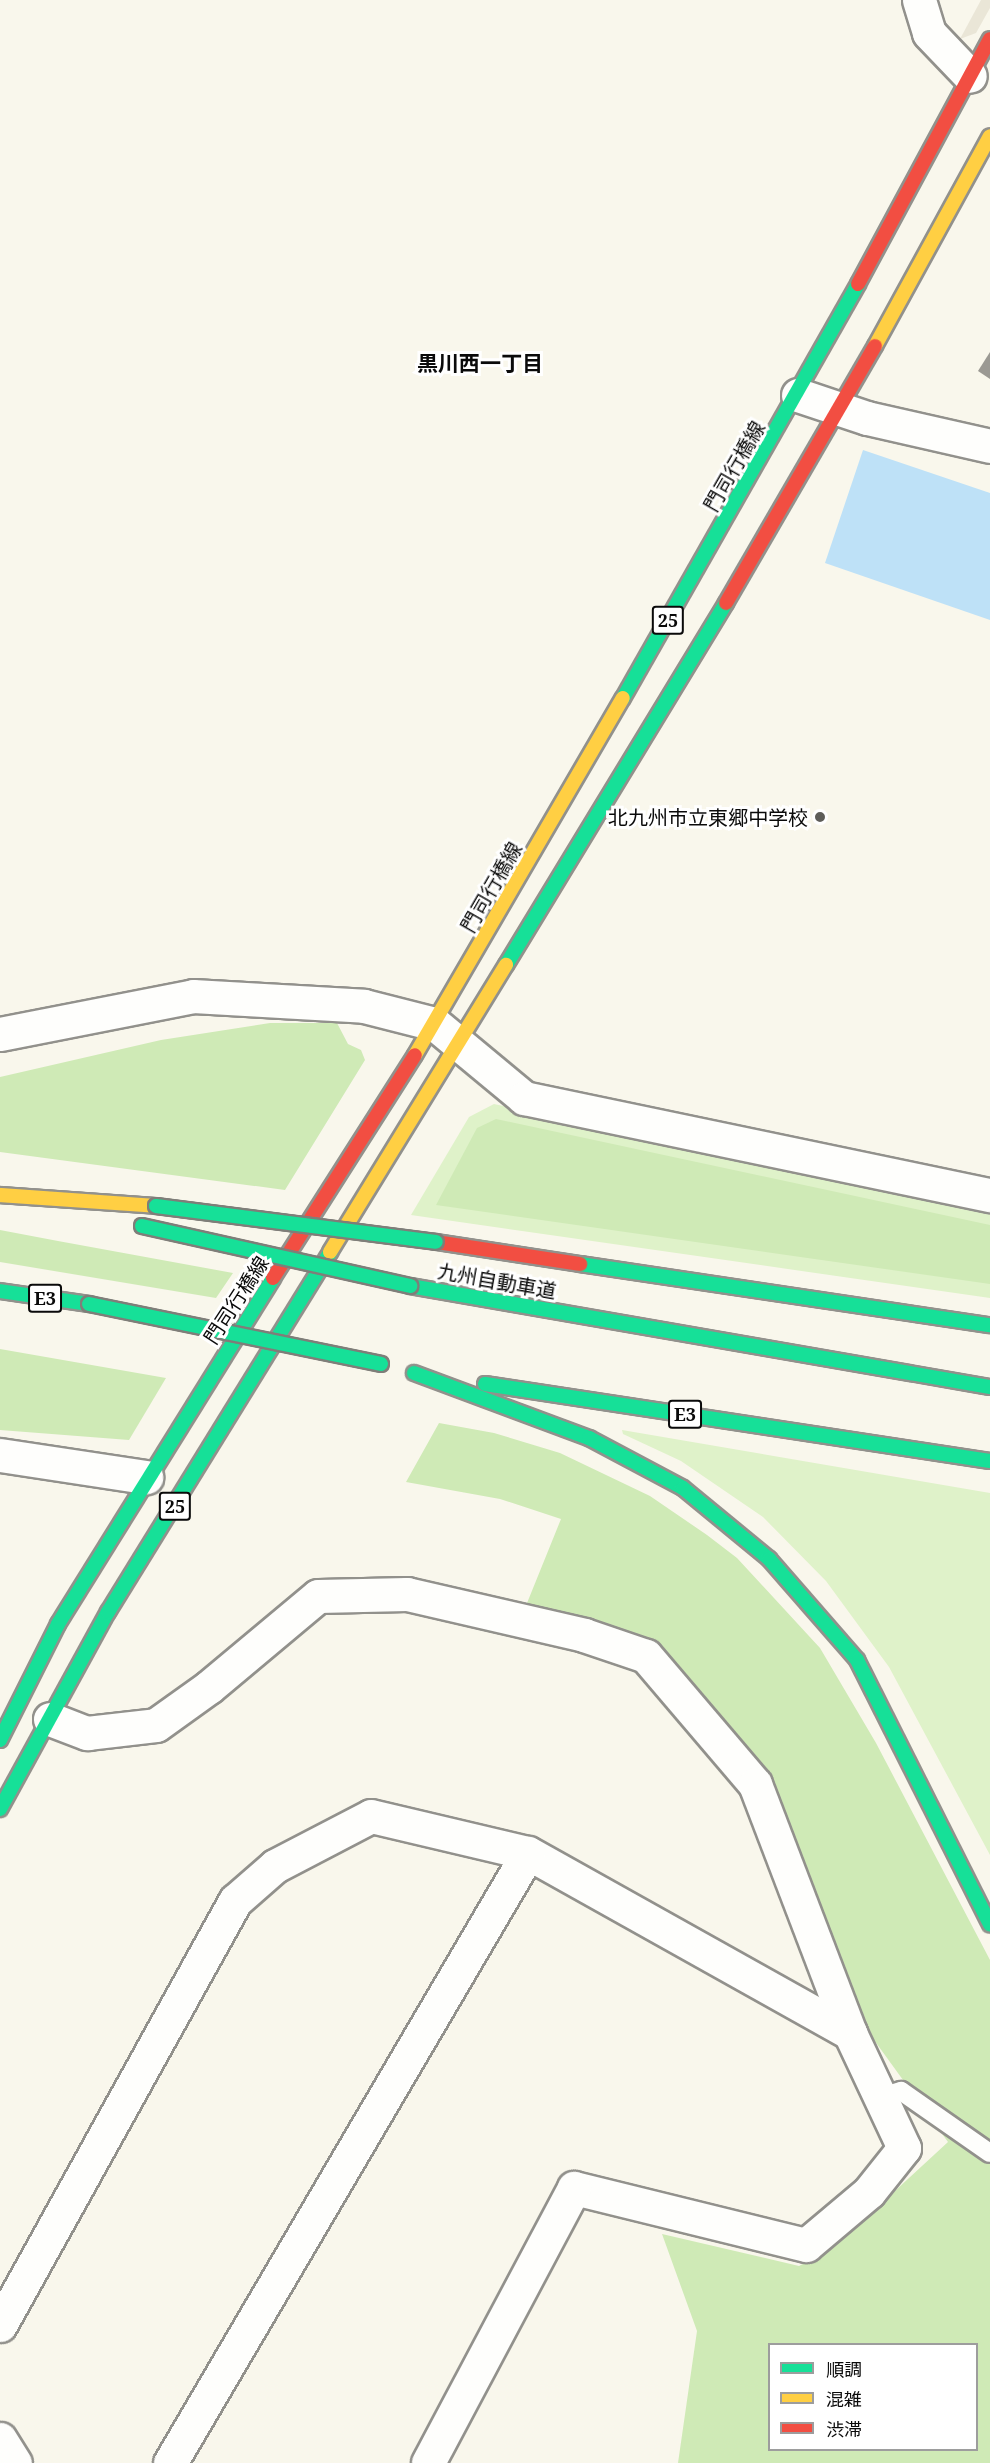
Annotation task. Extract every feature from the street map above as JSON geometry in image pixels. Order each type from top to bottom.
[{"type":"main road","name":"門司行橋線","points":[[0,1740],[58,1624],[146,1477],[435,1024],[798,395],[990,39]]},
{"type":"main road","name":"25","points":[[0,1809],[108,1612],[461,1044],[840,410],[990,136]]},
{"type":"main road","points":[[0,1197],[156,1206],[436,1242],[990,1325]]},
{"type":"main road","points":[[0,1197],[88,1216]]},
{"type":"main road","name":"九州自動車道","points":[[137,1225],[410,1286],[990,1388]]},
{"type":"main road","name":"E3","points":[[0,1291],[89,1305],[397,1369],[990,1461]]},
{"type":"main road","points":[[397,1369],[589,1438],[683,1488],[769,1559],[857,1660],[990,1924]]},
{"type":"street","points":[[919,0],[929,33],[970,76]]},
{"type":"street","points":[[798,395],[840,410],[990,446]]},
{"type":"street","points":[[0,1034],[194,996],[364,1006],[435,1024],[524,1098],[990,1195]]},
{"type":"street","points":[[0,1455],[146,1477]]},
{"type":"street","points":[[50,1719],[87,1733],[156,1725],[209,1687],[318,1596],[407,1594],[584,1635],[646,1656],[755,1784],[850,2033],[904,2148],[869,2192],[806,2245],[574,2188],[428,2463]]},
{"type":"street","points":[[0,2325],[235,1901],[275,1866],[371,1816],[528,1853],[850,2033]]},
{"type":"street","points":[[170,2463],[528,1853]]},
{"type":"street","points":[[0,2439],[15,2463]]},
{"type":"lane","points":[[881,2097],[901,2091],[990,2153]]},
{"type":"green space","points":[[270,1023],[337,1023],[348,1044],[361,1050],[365,1060],[285,1190],[0,1152],[0,1077],[161,1040]]},
{"type":"green space","points":[[494,1104],[990,1212],[990,1298],[411,1215],[469,1117]]},
{"type":"green space","points":[[496,1119],[990,1225],[990,1284],[436,1205],[477,1128]]},
{"type":"green space","points":[[0,1230],[233,1273],[216,1298],[0,1262]]},
{"type":"green space","points":[[0,1349],[166,1378],[129,1440],[0,1430]]},
{"type":"green space","points":[[439,1423],[494,1433],[560,1453],[650,1496],[737,1558],[820,1648],[876,1743],[990,1960],[990,2463],[678,2463],[697,2331],[662,2234],[799,2266],[832,2249],[948,2142],[874,2040],[760,1786],[650,1661],[523,1613],[561,1519],[500,1499],[406,1482]]},
{"type":"green space","points":[[622,1430],[990,1493],[990,1855],[889,1667],[826,1581],[763,1517],[681,1461],[623,1434]]},
{"type":"shaded area","points":[[981,0],[990,0],[990,8],[976,33],[960,39]]},
{"type":"water","points":[[863,450],[990,493],[990,620],[825,563]]},
{"type":"building","points":[[990,352],[990,379],[978,371]]},
{"type":"traffic: fast","points":[[623,698],[858,284]]},
{"type":"traffic: fast","points":[[506,965],[726,603]]},
{"type":"traffic: fast","points":[[156,1206],[436,1242]]},
{"type":"traffic: fast","points":[[142,1226],[410,1286]]},
{"type":"traffic: fast","points":[[0,1809],[108,1612],[330,1252]]},
{"type":"traffic: fast","points":[[580,1264],[990,1325]]},
{"type":"traffic: fast","points":[[0,1740],[58,1624],[273,1278]]},
{"type":"traffic: fast","points":[[410,1286],[990,1387]]},
{"type":"traffic: fast","points":[[0,1291],[89,1304]]},
{"type":"traffic: fast","points":[[89,1304],[381,1364]]},
{"type":"traffic: fast","points":[[414,1373],[589,1438],[683,1488],[769,1559],[857,1660],[990,1924]]},
{"type":"traffic: fast","points":[[485,1384],[990,1461]]},
{"type":"traffic: slow","points":[[875,346],[990,136]]},
{"type":"traffic: slow","points":[[415,1055],[623,698]]},
{"type":"traffic: slow","points":[[330,1252],[506,965]]},
{"type":"traffic: slow","points":[[0,1195],[156,1206]]},
{"type":"traffic: jam","points":[[858,284],[990,39]]},
{"type":"traffic: jam","points":[[726,603],[875,346]]},
{"type":"traffic: jam","points":[[273,1278],[415,1055]]},
{"type":"traffic: jam","points":[[436,1242],[580,1264]]},
{"type":"place","name":"北九州市立東郷中学校","points":[[820,817]]},
{"type":"district","name":"黒川西一丁目","points":[[480,363]]}]
